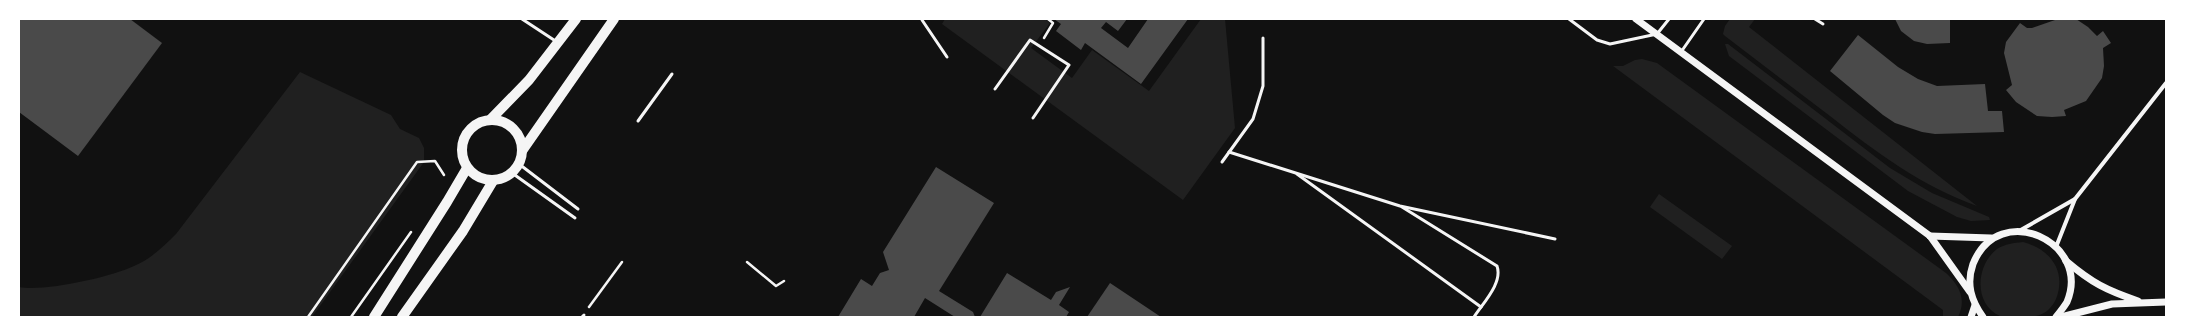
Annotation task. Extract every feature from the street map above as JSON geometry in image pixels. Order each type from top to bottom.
[{"type":"main road","points":[[490,120],[529,80],[576,19]]},
{"type":"main road","points":[[522,151],[614,19]]},
{"type":"main road","points":[[490,120],[500,121],[510,126],[517,133],[522,143],[522,151],[519,164],[512,173],[504,178],[494,181],[483,180],[474,175],[467,168],[462,157],[462,146],[466,135],[472,127],[481,122],[490,120]]},
{"type":"main road","points":[[374,317],[467,168]]},
{"type":"main road","points":[[402,317],[463,230],[494,181]]},
{"type":"street","points":[[1636,19],[1930,236],[1970,292],[1975,305],[1983,317]]},
{"type":"street","points":[[2056,247],[2075,199],[2166,83]]},
{"type":"street","points":[[2019,231],[2075,199]]},
{"type":"street","points":[[1970,292],[1970,273],[1977,255],[1991,238],[2004,232],[2019,231],[2039,235],[2056,247],[2066,261],[2088,280],[2114,293],[2142,303]]},
{"type":"street","points":[[1930,236],[1991,238]]},
{"type":"street","points":[[2056,317],[2067,302],[2071,281],[2066,261]]},
{"type":"street","points":[[2061,317],[2112,304],[2166,302]]},
{"type":"street","points":[[1971,317],[1975,305]]},
{"type":"lane","points":[[522,19],[558,43]]},
{"type":"lane","points":[[1569,19],[1597,40],[1610,44],[1657,34],[1669,19]]},
{"type":"lane","points":[[1680,52],[1704,19]]},
{"type":"lane","points":[[1815,19],[1823,24]]},
{"type":"lane","points":[[922,20],[947,57]]},
{"type":"lane","points":[[1222,162],[1253,118],[1263,86],[1262,38]]},
{"type":"lane","points":[[995,89],[1030,40],[1069,65],[1033,118]]},
{"type":"lane","points":[[638,121],[672,74]]},
{"type":"lane","points":[[1229,152],[1400,206],[1555,239]]},
{"type":"lane","points":[[519,164],[578,209]]},
{"type":"lane","points":[[1294,172],[1481,307]]},
{"type":"lane","points":[[512,173],[575,218]]},
{"type":"lane","points":[[1400,206],[1497,266],[1499,271],[1496,285],[1474,317]]},
{"type":"path","points":[[1039,46],[1053,23],[1048,19]]},
{"type":"path","points":[[308,317],[417,162],[436,161],[444,174]]},
{"type":"path","points":[[351,317],[414,226]]},
{"type":"path","points":[[583,316],[622,262]]},
{"type":"path","points":[[747,262],[776,286],[784,281]]},
{"type":"shaded area","points":[[945,19],[1045,19],[1050,23],[1031,48],[1072,78],[1092,50],[1149,91],[1201,19],[1225,19],[1235,128],[1183,200],[942,24]]},
{"type":"shaded area","points":[[1730,19],[1755,19],[1749,27],[1977,206],[1937,189],[1918,178],[1882,155],[1847,129],[1725,36],[1723,34],[1725,26]]},
{"type":"shaded area","points":[[1725,44],[1728,44],[1890,168],[1932,193],[1989,217],[1990,220],[1971,221],[1957,217],[1908,191],[1729,56]]},
{"type":"shaded area","points":[[1642,59],[1657,63],[1946,273],[1955,282],[1962,298],[1961,310],[1958,317],[1943,317],[1943,310],[1613,66],[1623,66],[1635,60]]},
{"type":"shaded area","points":[[300,72],[391,115],[400,129],[419,138],[424,148],[424,162],[312,317],[19,317],[19,287],[30,288],[60,285],[110,275],[140,263],[162,248],[176,234]]},
{"type":"shaded area","points":[[1659,194],[1732,246],[1722,259],[1650,207]]},
{"type":"shaded area","points":[[2023,242],[2033,245],[2041,250],[2054,263],[2058,271],[2059,289],[2054,304],[2040,315],[2032,317],[2003,317],[1991,310],[1985,303],[1980,284],[1982,274],[1990,256],[1997,249],[2013,243]]},
{"type":"building","points":[[19,19],[130,19],[162,43],[78,156],[19,112]]},
{"type":"building","points":[[1054,19],[1127,19],[1118,31],[1106,22],[1101,28],[1128,48],[1148,19],[1188,19],[1141,84],[1085,43],[1081,50],[1056,31],[1061,24]]},
{"type":"building","points":[[1895,19],[1950,19],[1950,43],[1927,44],[1914,41],[1901,31]]},
{"type":"building","points":[[2076,19],[2088,27],[2097,36],[2103,31],[2111,43],[2103,48],[2104,66],[2102,78],[2086,101],[2064,110],[2066,116],[2037,116],[2016,102],[2006,90],[2012,85],[2004,53],[2006,42],[2020,23],[2027,28],[2032,28],[2055,20]]},
{"type":"building","points":[[1858,35],[1898,67],[1918,79],[1937,86],[1985,84],[1988,111],[2002,111],[2004,132],[1935,134],[1922,132],[1895,123],[1883,115],[1830,71]]},
{"type":"building","points":[[936,167],[994,203],[939,291],[973,312],[975,317],[955,317],[925,298],[914,317],[838,317],[861,279],[872,286],[880,273],[889,270],[883,252]]},
{"type":"building","points":[[1007,273],[1051,300],[1056,292],[1070,287],[1059,305],[1069,312],[1066,317],[980,317]]},
{"type":"building","points":[[1110,283],[1161,317],[1087,317]]}]
